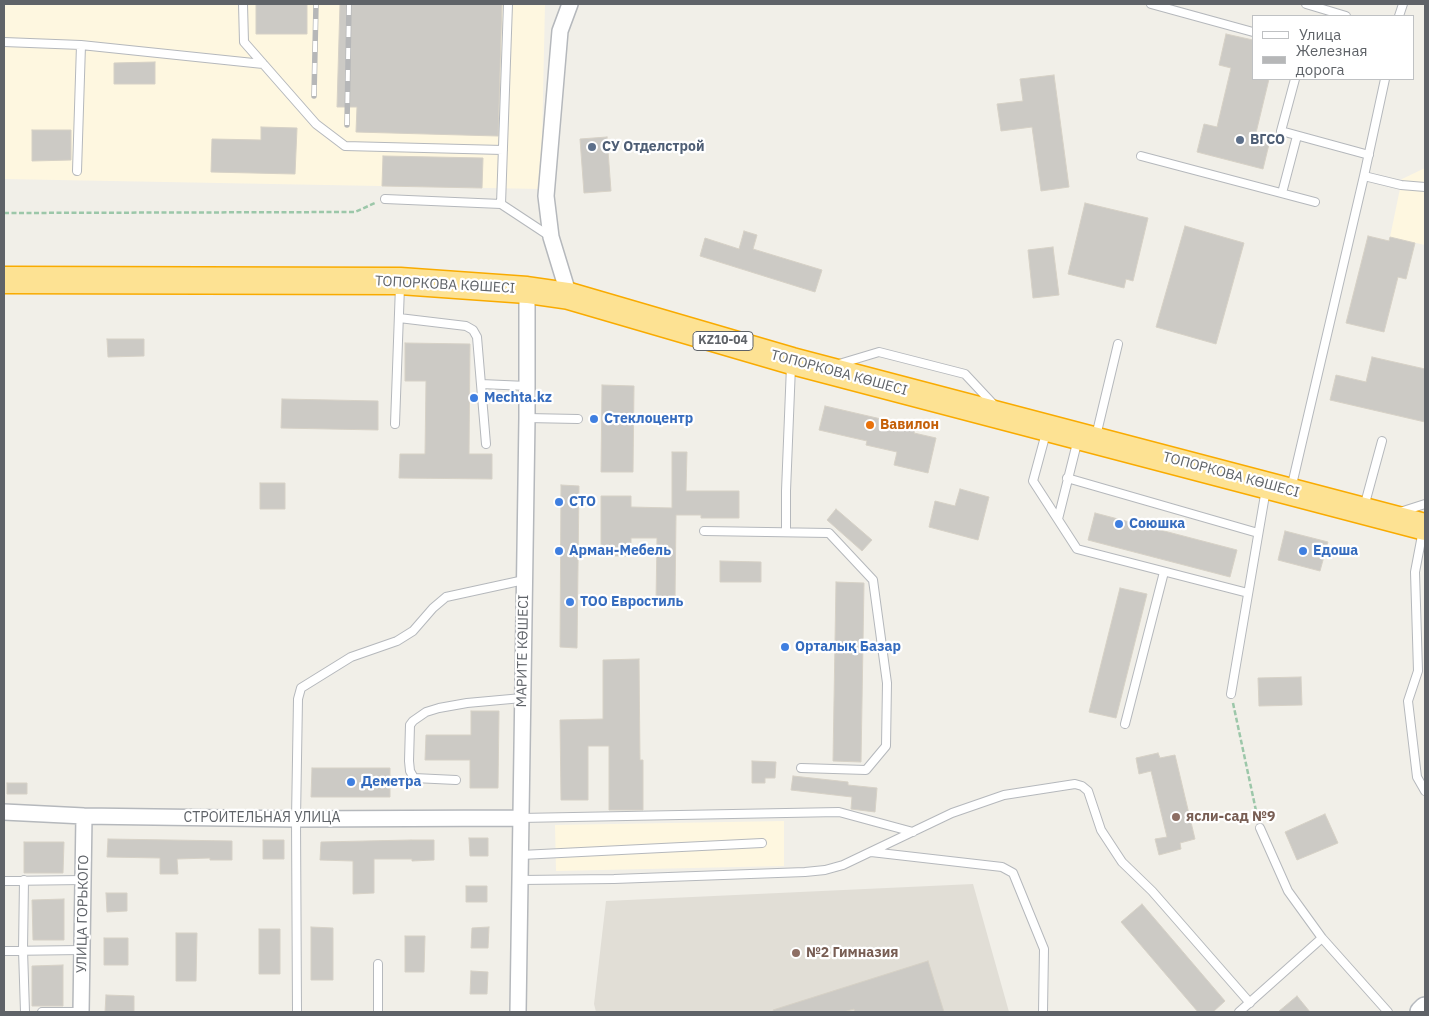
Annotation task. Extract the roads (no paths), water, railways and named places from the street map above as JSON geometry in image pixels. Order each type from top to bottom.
[{"type":"highway","name":"ТОПОРКОВА КӨШЕСІ","points":[[4,280],[400,281],[527,290],[569,296],[792,361],[1373,514],[1425,520]]},
{"type":"main road","points":[[1421,1012],[1425,1008]]},
{"type":"street","points":[[569,296],[551,238],[546,186],[560,31],[570,4]]},
{"type":"street","name":"МАРИТЕ КӨШЕСІ","points":[[518,1012],[527,418],[527,290]]},
{"type":"street","name":"СТРОИТЕЛЬНАЯ УЛИЦА","points":[[4,812],[84,816],[520,818]]},
{"type":"street","name":"УЛИЦА ГОРЬКОГО","points":[[81,1012],[84,816]]},
{"type":"lane","points":[[243,4],[244,42],[316,124],[345,146],[503,150]]},
{"type":"lane","points":[[501,204],[508,4]]},
{"type":"lane","points":[[1151,4],[1252,32]]},
{"type":"lane","points":[[1306,4],[1343,15]]},
{"type":"lane","points":[[4,42],[81,45],[263,64]]},
{"type":"lane","points":[[77,171],[81,45]]},
{"type":"lane","points":[[1296,80],[1281,131],[1369,155]]},
{"type":"lane","points":[[1231,694],[1258,533],[1279,488],[1364,176],[1384,80]]},
{"type":"lane","points":[[1282,193],[1297,136]]},
{"type":"lane","points":[[1141,156],[1315,202]]},
{"type":"lane","points":[[1364,176],[1401,185],[1425,187]]},
{"type":"lane","points":[[385,199],[501,204],[551,238]]},
{"type":"lane","points":[[395,424],[400,281]]},
{"type":"lane","points":[[399,318],[466,326],[473,330],[477,337],[486,444]]},
{"type":"lane","points":[[1058,519],[1067,478],[1087,438],[1118,344]]},
{"type":"lane","points":[[786,532],[792,361]]},
{"type":"lane","points":[[481,384],[527,386]]},
{"type":"lane","points":[[527,418],[578,419]]},
{"type":"lane","points":[[1047,427],[1033,482],[1077,549],[1248,594]]},
{"type":"lane","points":[[1373,514],[1382,441]]},
{"type":"lane","points":[[1067,478],[1258,533]]},
{"type":"lane","points":[[1425,520],[1416,572],[1422,673],[1408,701],[1417,776],[1425,791]]},
{"type":"lane","points":[[704,532],[829,533],[873,580],[887,683],[886,746],[866,770],[801,768]]},
{"type":"lane","points":[[1125,724],[1164,572]]},
{"type":"lane","points":[[297,1012],[296,818],[298,699],[301,688],[351,656],[397,641],[413,631],[432,608],[446,597],[524,580]]},
{"type":"lane","points":[[456,780],[414,778],[408,761],[410,725],[412,721],[426,712],[439,708],[467,703],[522,698]]},
{"type":"lane","points":[[520,880],[614,879],[805,872],[843,865],[952,813],[1004,795],[1074,784],[1082,786],[1088,791],[1101,830],[1122,862],[1152,891],[1250,1003]]},
{"type":"lane","points":[[520,818],[839,812],[913,832]]},
{"type":"lane","points":[[1260,828],[1288,891],[1322,938],[1388,1012]]},
{"type":"lane","points":[[521,855],[762,843]]},
{"type":"lane","points":[[871,852],[1002,867],[1013,873],[1044,949],[1043,1012]]},
{"type":"lane","points":[[24,880],[23,950],[25,1012]]},
{"type":"lane","points":[[4,881],[83,880]]},
{"type":"lane","points":[[1239,1012],[1322,938]]},
{"type":"lane","points":[[4,951],[82,950]]},
{"type":"lane","points":[[378,964],[378,1012]]},
{"type":"lane","points":[[42,1012],[81,1012]]},
{"type":"railway","points":[[314,96],[316,4]]},
{"type":"railway","points":[[347,125],[349,4]]},
{"type":"place","name":"ВГСО","points":[[1240,140]]},
{"type":"place","name":"СУ Отделстрой","points":[[592,147]]},
{"type":"place","name":"Mechta.kz","points":[[474,398]]},
{"type":"place","name":"Стеклоцентр","points":[[594,419]]},
{"type":"place","name":"Вавилон","points":[[870,425]]},
{"type":"place","name":"СТО","points":[[559,502]]},
{"type":"place","name":"Союшка","points":[[1119,524]]},
{"type":"place","name":"Арман-Мебель","points":[[559,551]]},
{"type":"place","name":"Едоша","points":[[1303,551]]},
{"type":"place","name":"ТОО Евростиль","points":[[570,602]]},
{"type":"place","name":"Орталық Базар","points":[[785,647]]},
{"type":"place","name":"Деметра","points":[[351,782]]},
{"type":"place","name":"ясли-сад №9","points":[[1176,817]]},
{"type":"place","name":"№2 Гимназия","points":[[796,953]]}]
